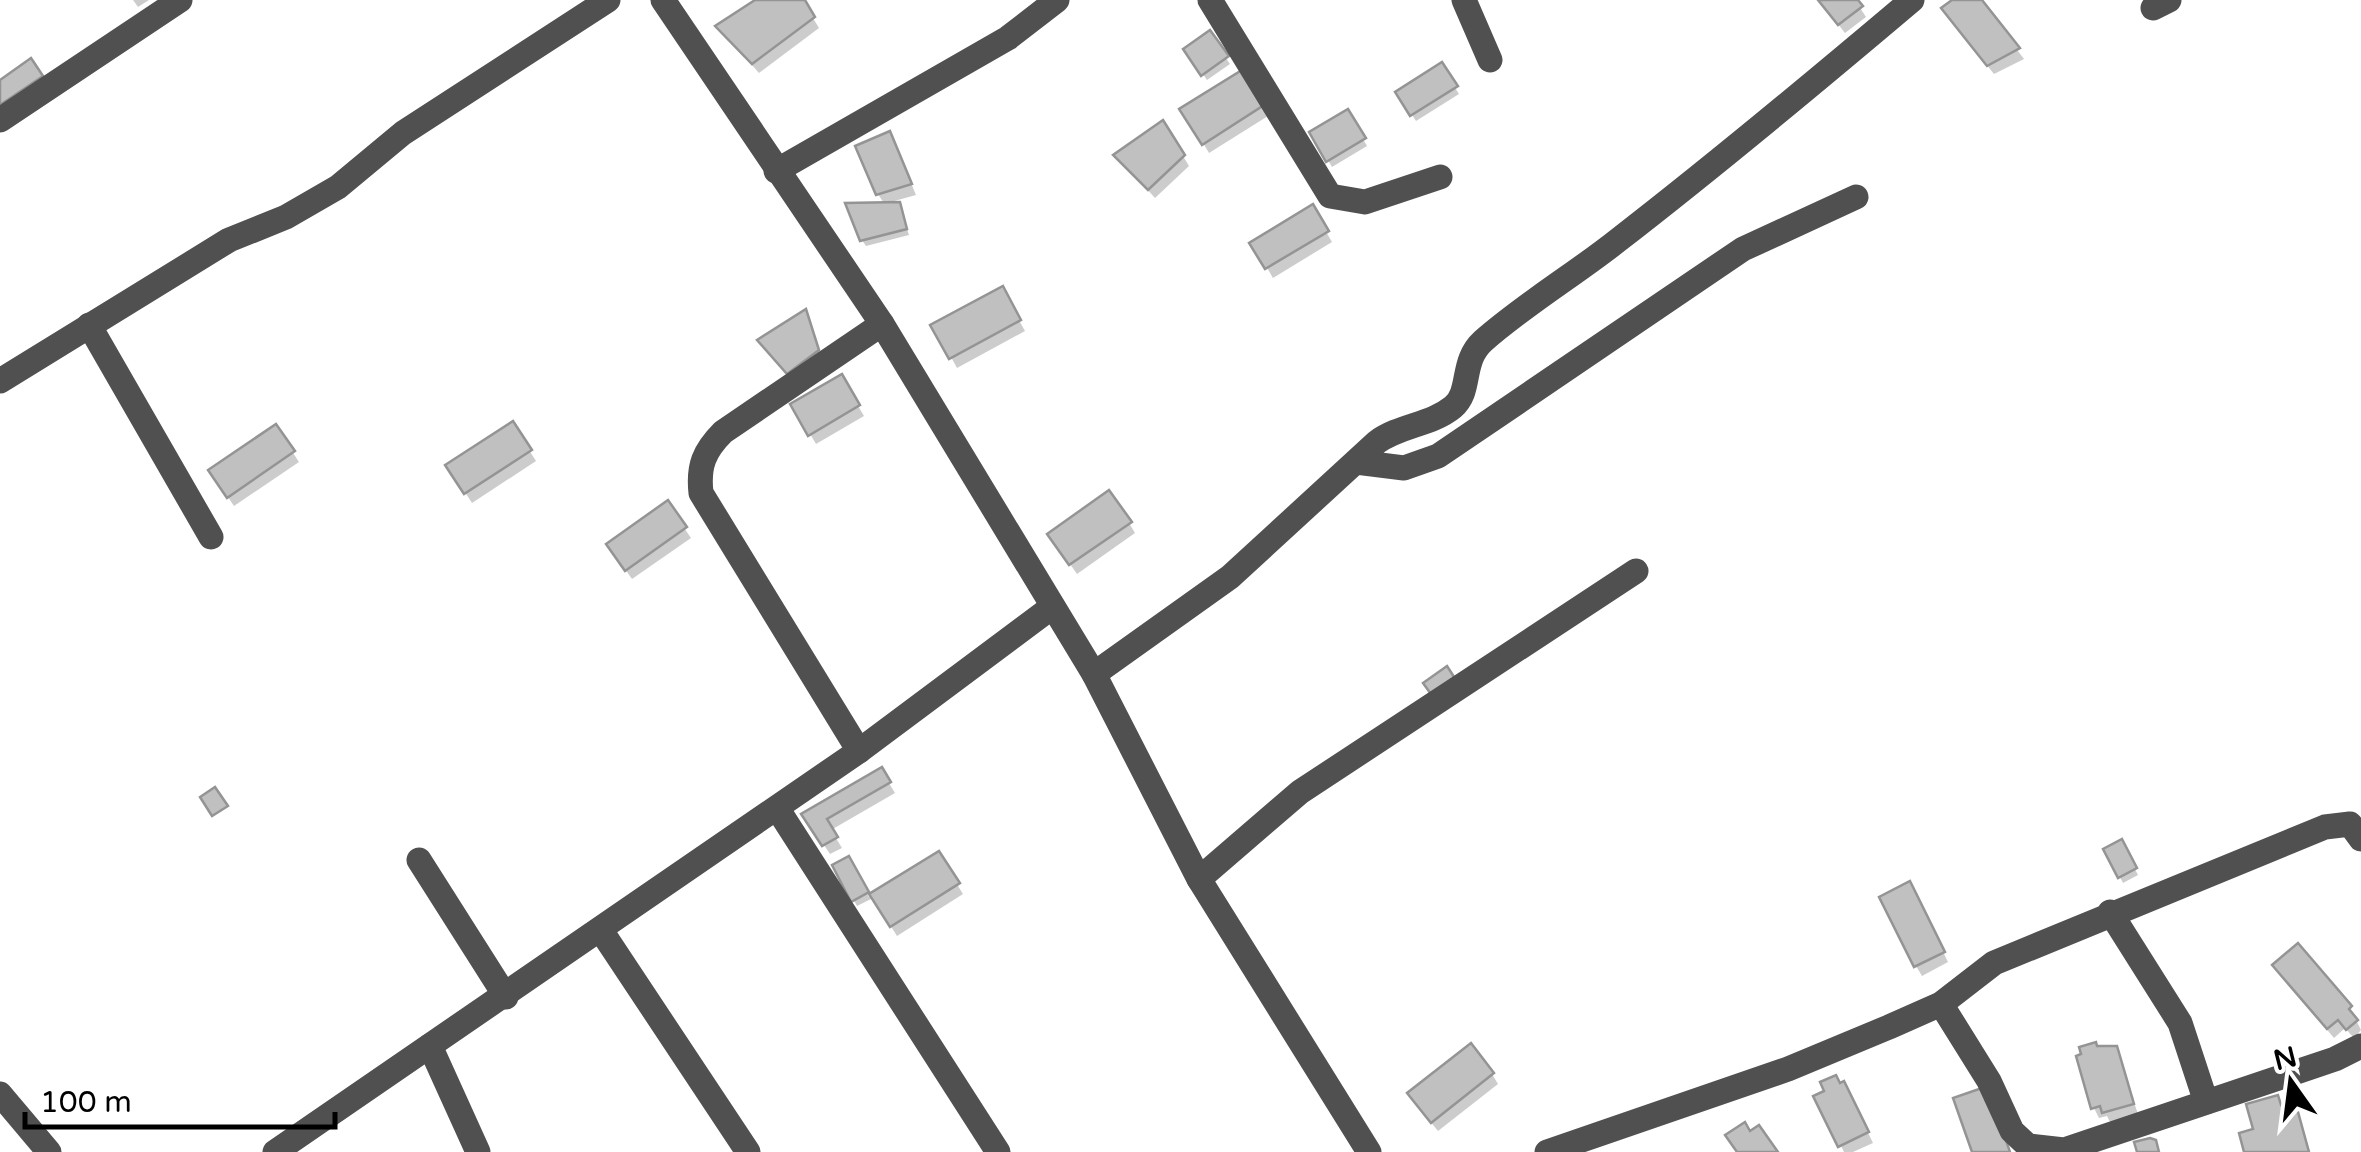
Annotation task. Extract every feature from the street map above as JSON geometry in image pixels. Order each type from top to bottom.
[{"type":"street","points":[[0,120],[180,0]]},
{"type":"street","points":[[0,381],[230,240],[286,217],[338,187],[403,133],[608,0]]},
{"type":"street","points":[[663,0],[882,324],[1094,674],[1199,879],[1368,1152]]},
{"type":"street","points":[[1210,0],[1330,196],[1365,202],[1440,177]]},
{"type":"street","points":[[1464,0],[1490,60]]},
{"type":"street","points":[[1094,674],[1230,577],[1394,429],[1442,414],[1457,404],[1464,392],[1466,364],[1487,338],[1617,241],[1912,0]]},
{"type":"street","points":[[776,171],[1008,38],[1058,4]]},
{"type":"street","points":[[1356,462],[1404,468],[1438,456],[1744,249],[1856,197]]},
{"type":"street","points":[[860,751],[701,493],[698,470],[708,448],[724,432],[882,324]]},
{"type":"street","points":[[88,325],[211,537]]},
{"type":"street","points":[[1199,879],[1300,792],[1636,572]]},
{"type":"street","points":[[275,1152],[602,932],[860,751],[1052,607]]},
{"type":"street","points":[[777,808],[998,1152]]},
{"type":"street","points":[[1547,1152],[1788,1069],[1941,1004],[1994,963],[2110,912],[2246,862],[2325,826],[2350,824],[2361,838]]},
{"type":"street","points":[[419,860],[506,997]]},
{"type":"street","points":[[2110,912],[2180,1023],[2206,1102]]},
{"type":"street","points":[[602,932],[748,1152]]},
{"type":"street","points":[[1941,1004],[1989,1081],[2012,1131],[2028,1146],[2064,1150],[2361,1046]]},
{"type":"street","points":[[430,1046],[478,1152]]},
{"type":"street","points":[[0,1094],[49,1152]]},
{"type":"building","points":[[755,0],[805,0],[815,17],[752,64],[715,26]]},
{"type":"building","points":[[1818,0],[1858,0],[1863,6],[1838,25]]},
{"type":"building","points":[[1952,0],[1982,0],[2020,48],[1987,66],[1941,8]]},
{"type":"building","points":[[1210,30],[1229,56],[1201,76],[1183,49]]},
{"type":"building","points":[[31,58],[43,76],[0,105],[0,80]]},
{"type":"building","points":[[1442,62],[1458,86],[1410,116],[1395,92]]},
{"type":"building","points":[[1242,70],[1264,105],[1202,145],[1179,109]]},
{"type":"building","points":[[1348,109],[1366,138],[1326,162],[1309,132]]},
{"type":"building","points":[[1163,120],[1185,155],[1148,190],[1113,155]]},
{"type":"building","points":[[890,131],[912,184],[876,195],[855,146]]},
{"type":"building","points":[[900,202],[907,229],[860,241],[845,203]]},
{"type":"building","points":[[1313,204],[1329,231],[1265,269],[1249,243]]},
{"type":"building","points":[[1003,286],[1021,320],[949,359],[930,325]]},
{"type":"building","points":[[806,309],[819,350],[787,374],[757,340]]},
{"type":"building","points":[[842,374],[860,405],[808,436],[790,404]]},
{"type":"building","points":[[513,421],[532,450],[464,494],[445,465]]},
{"type":"building","points":[[276,424],[295,451],[227,498],[208,470]]},
{"type":"building","points":[[1109,490],[1132,522],[1069,565],[1047,534]]},
{"type":"building","points":[[668,500],[687,527],[625,571],[606,544]]},
{"type":"building","points":[[1447,666],[1456,680],[1433,697],[1423,683]]},
{"type":"building","points":[[882,767],[891,782],[827,819],[838,837],[822,846],[801,814]]},
{"type":"building","points":[[215,787],[228,806],[212,816],[200,797]]},
{"type":"building","points":[[2122,839],[2137,868],[2118,878],[2103,849]]},
{"type":"building","points":[[939,851],[960,883],[890,927],[869,894]]},
{"type":"building","points":[[849,856],[869,892],[851,902],[832,865]]},
{"type":"building","points":[[1910,881],[1945,952],[1914,967],[1879,897]]},
{"type":"building","points":[[2298,943],[2352,1006],[2349,1009],[2358,1020],[2346,1030],[2338,1020],[2327,1029],[2272,965]]},
{"type":"building","points":[[2096,1042],[2097,1046],[2117,1046],[2134,1104],[2102,1113],[2100,1106],[2091,1109],[2076,1056],[2081,1054],[2079,1047]]},
{"type":"building","points":[[1471,1043],[1494,1073],[1431,1123],[1407,1093]]},
{"type":"building","points":[[1836,1075],[1840,1083],[1844,1081],[1869,1132],[1838,1147],[1813,1096],[1824,1091],[1820,1082]]},
{"type":"building","points":[[1988,1089],[2010,1152],[1972,1152],[1953,1098]]},
{"type":"building","points":[[2278,1095],[2281,1105],[2295,1101],[2309,1152],[2244,1152],[2239,1133],[2253,1129],[2246,1104]]},
{"type":"building","points":[[1745,1122],[1750,1131],[1759,1125],[1778,1152],[1737,1152],[1725,1135]]},
{"type":"building","points":[[2156,1140],[2159,1152],[2137,1152],[2134,1142]]}]
